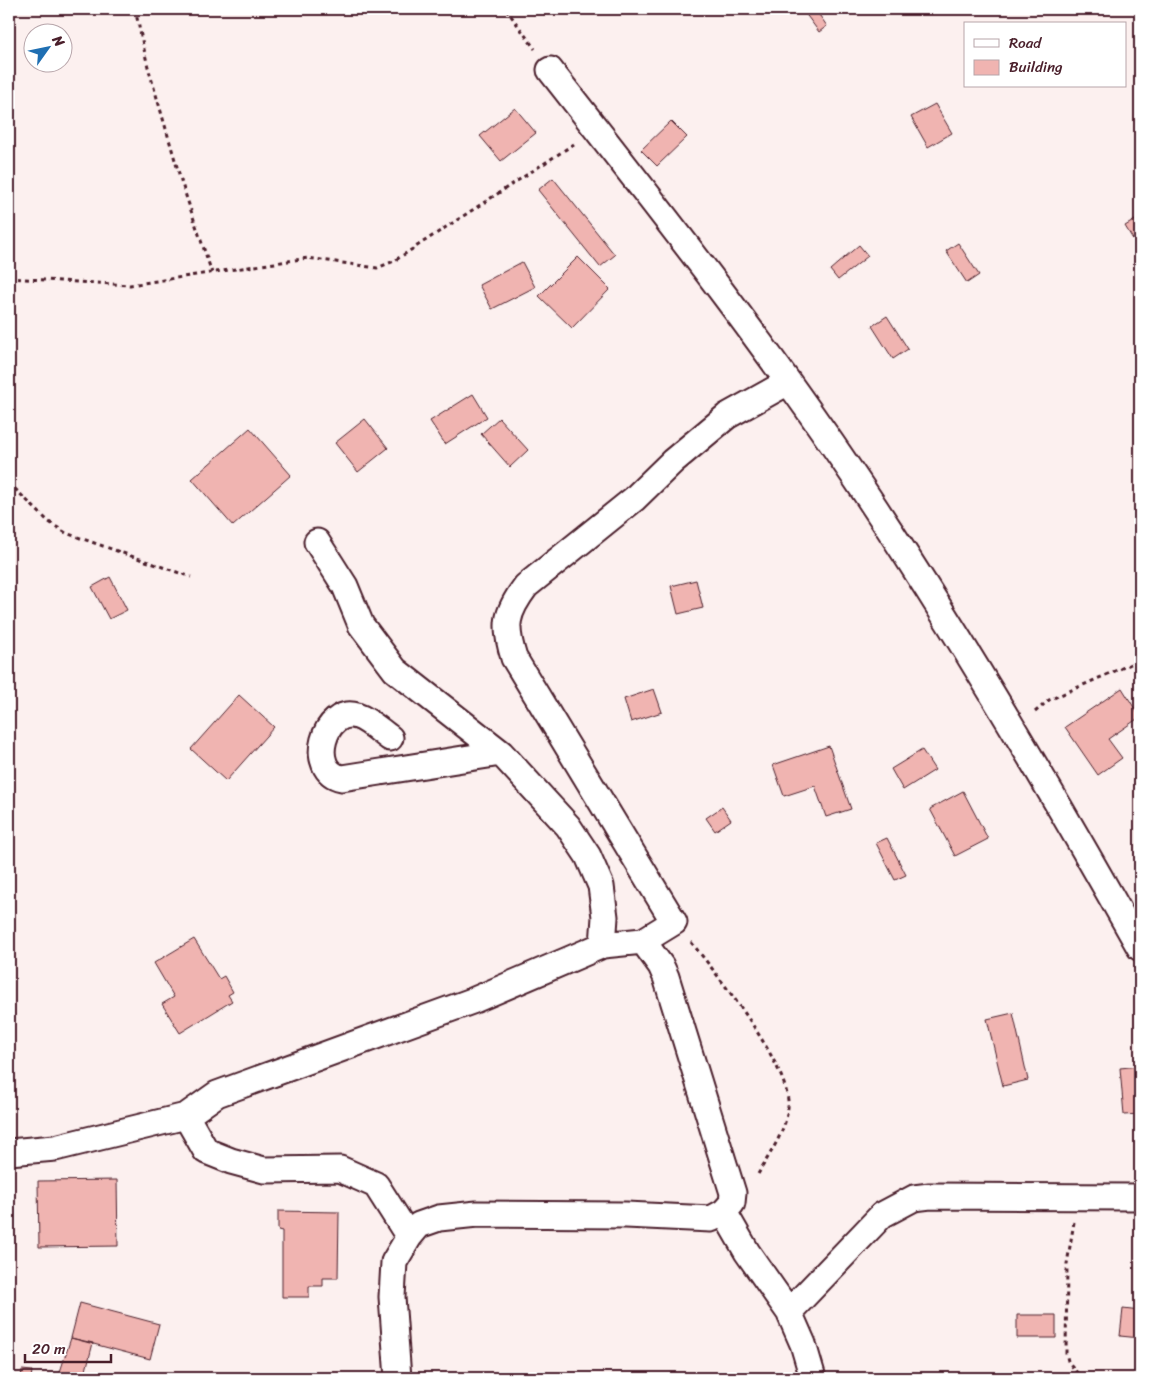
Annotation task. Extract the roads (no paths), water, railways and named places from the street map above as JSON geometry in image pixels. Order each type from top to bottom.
[{"type":"street","points":[[550,70],[788,382],[917,572],[1013,730],[1140,948]]},
{"type":"street","points":[[9,1152],[55,1148],[186,1116],[217,1094],[472,1001],[604,945],[644,941],[674,922],[514,658],[508,638],[507,621],[512,604],[526,586],[634,499],[673,461],[728,416],[788,382]]},
{"type":"street","points":[[318,542],[345,586],[361,625],[395,670],[501,754],[568,826],[588,856],[601,886],[604,898],[604,945]]},
{"type":"street","points":[[390,738],[358,716],[349,716],[336,721],[324,735],[322,748],[326,768],[333,776],[342,778],[501,754]]},
{"type":"street","points":[[398,1378],[392,1297],[394,1262],[408,1237],[419,1225],[439,1218],[477,1214],[626,1214],[699,1220],[711,1219],[724,1212],[732,1203],[733,1193],[666,977],[644,941]]},
{"type":"street","points":[[186,1116],[206,1151],[231,1161],[264,1170],[340,1169],[376,1185],[408,1237]]},
{"type":"street","points":[[789,1312],[882,1216],[914,1198],[930,1196],[1140,1198]]},
{"type":"street","points":[[724,1212],[747,1252],[789,1312],[803,1344],[813,1378]]}]
